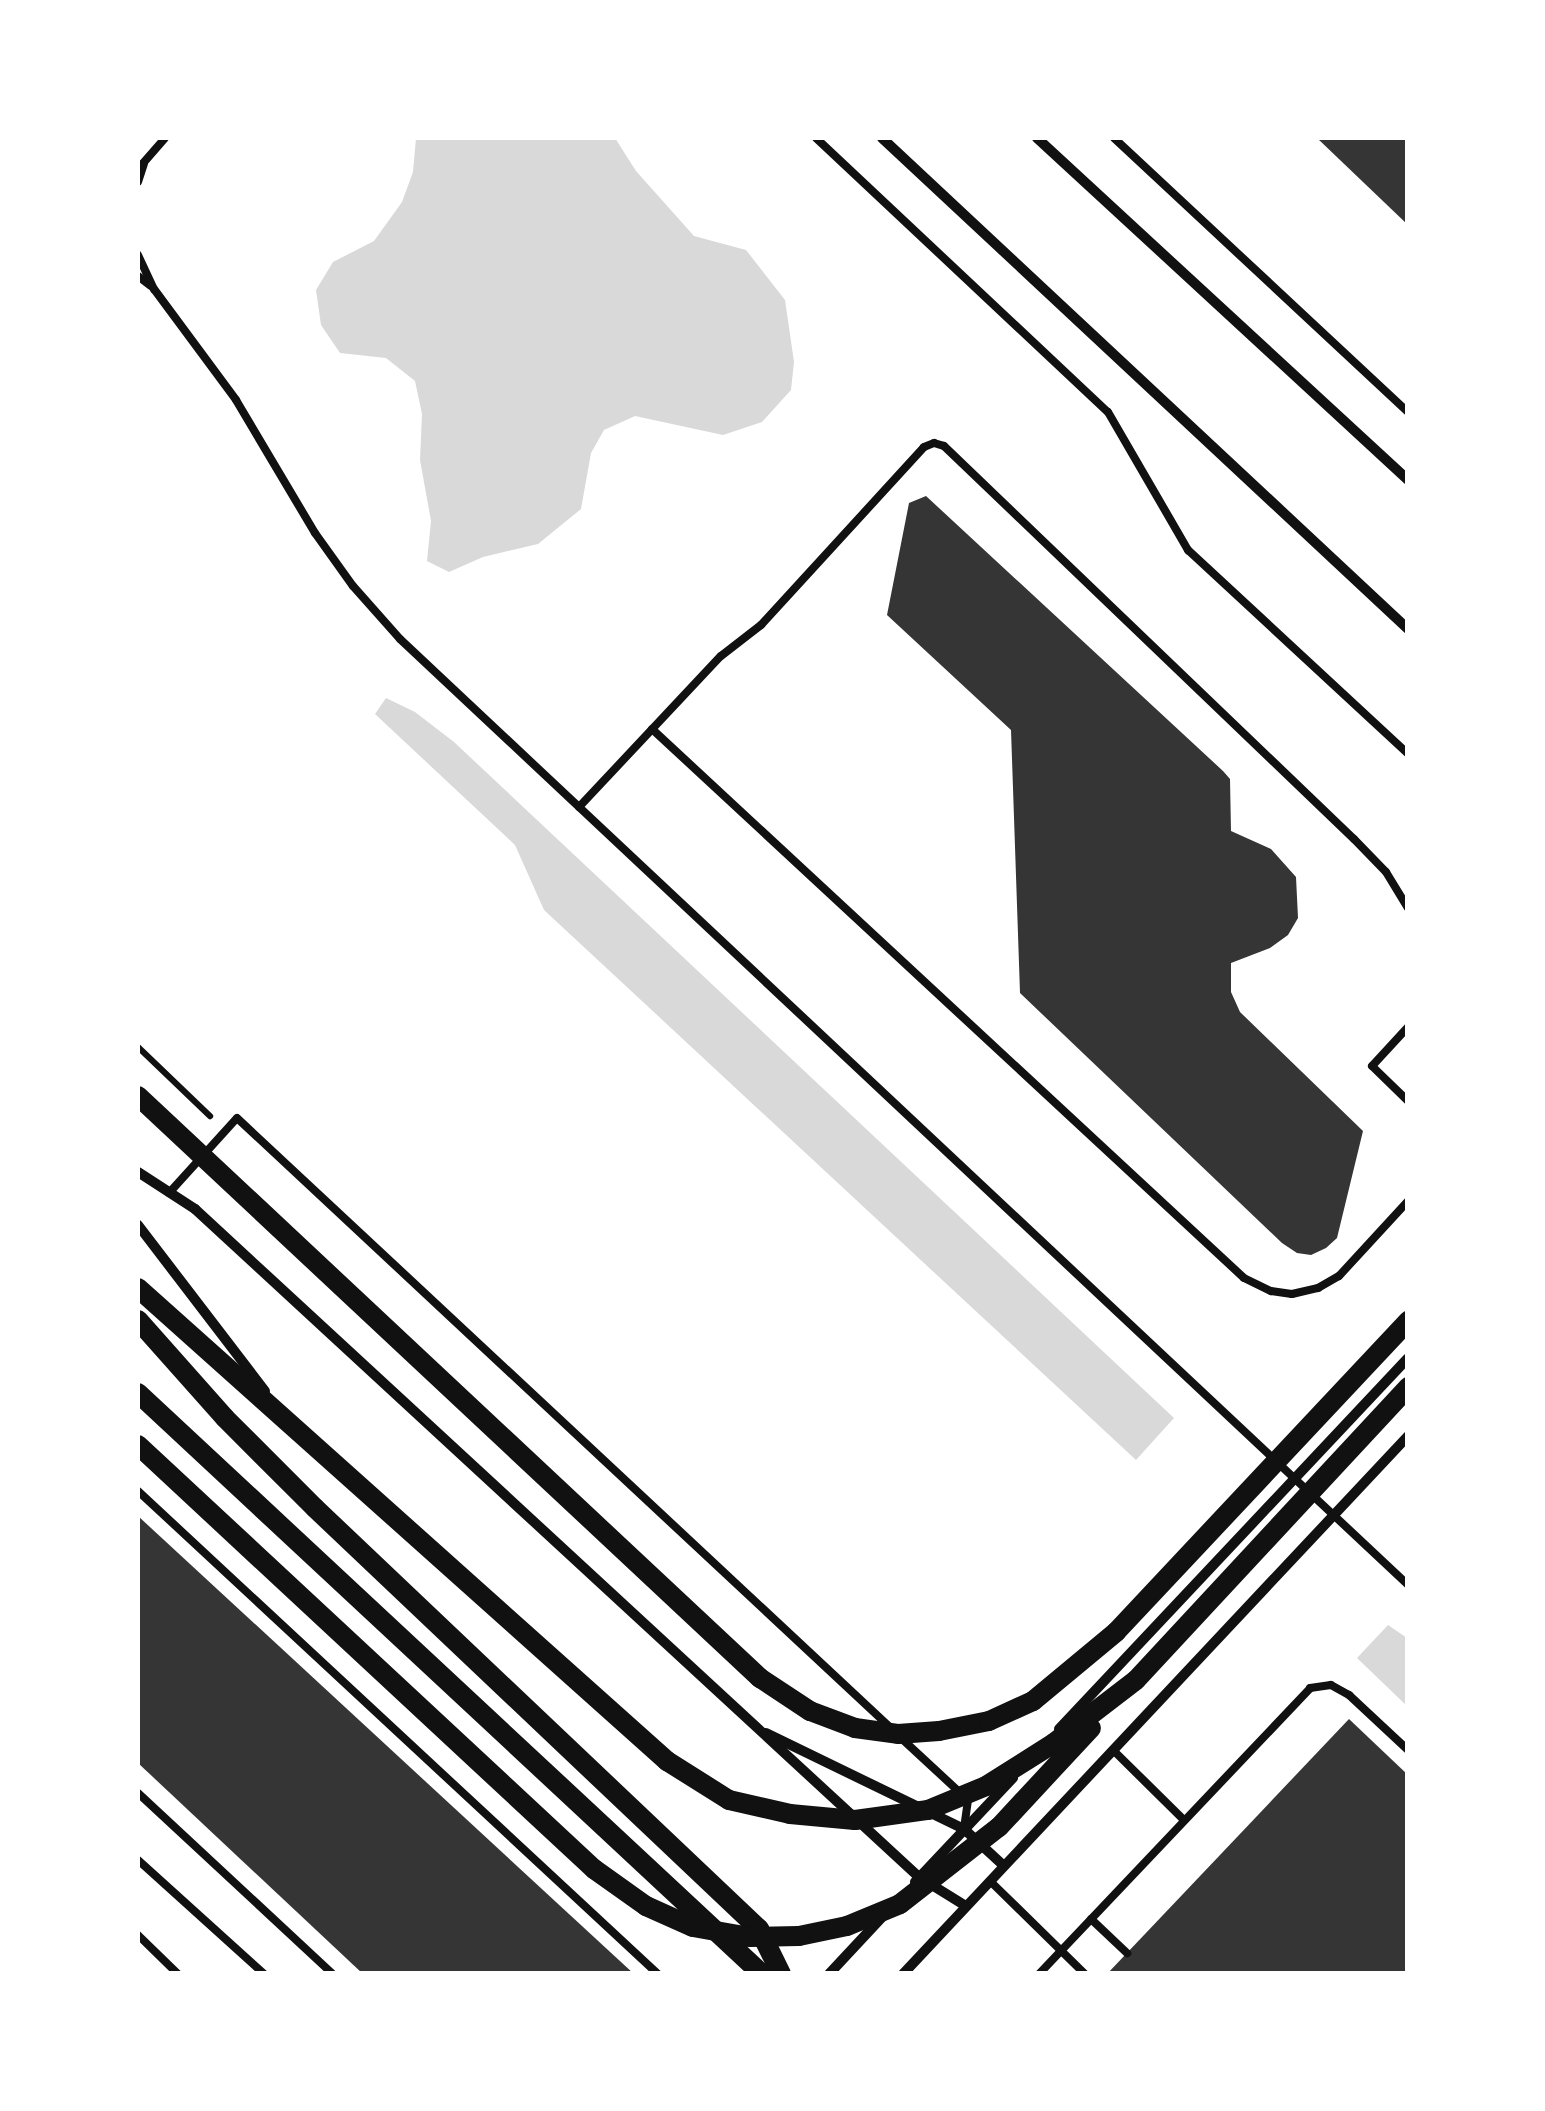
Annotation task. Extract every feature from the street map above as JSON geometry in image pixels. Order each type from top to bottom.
[{"type":"main road","points":[[138,1096],[760,1678],[810,1711],[855,1728],[898,1734],[940,1731],[988,1721],[1032,1702],[1116,1632],[1408,1321]]},
{"type":"main road","points":[[138,1288],[667,1761],[728,1800],[790,1814],[855,1820],[928,1810],[986,1786],[1054,1744],[1136,1680]]},
{"type":"main road","points":[[138,1320],[225,1418],[316,1508],[758,1929],[781,1974]]},
{"type":"main road","points":[[138,1445],[594,1868],[646,1906],[693,1927],[750,1937],[799,1936],[847,1926],[900,1904],[999,1827],[1408,1387]]},
{"type":"main road","points":[[138,1394],[762,1974]]},
{"type":"street","points":[[882,138],[1408,630]]},
{"type":"street","points":[[1037,138],[1408,480]]},
{"type":"street","points":[[138,1172],[195,1209],[919,1878],[966,1906]]},
{"type":"street","points":[[138,1225],[288,1420]]},
{"type":"street","points":[[829,1974],[1408,1358]]},
{"type":"street","points":[[903,1974],[1408,1436]]},
{"type":"street","points":[[752,1725],[964,1829],[1004,1866]]},
{"type":"lane","points":[[138,169],[165,138]]},
{"type":"lane","points":[[816,138],[1108,412],[1188,550],[1408,754]]},
{"type":"lane","points":[[1114,138],[1408,412]]},
{"type":"lane","points":[[138,182],[146,160]]},
{"type":"lane","points":[[138,255],[154,289],[219,374],[353,586],[400,639],[1408,1585]]},
{"type":"lane","points":[[138,276],[154,289]]},
{"type":"lane","points":[[579,808],[721,656],[760,625],[924,447],[934,443],[944,446],[1308,794],[1386,872],[1408,908]]},
{"type":"lane","points":[[652,729],[1244,1278],[1271,1291],[1292,1294],[1318,1288],[1338,1276],[1408,1201]]},
{"type":"lane","points":[[1408,1028],[1372,1066],[1408,1100]]},
{"type":"lane","points":[[169,1192],[237,1118],[968,1800],[964,1829]]},
{"type":"lane","points":[[138,1491],[658,1974]]},
{"type":"lane","points":[[1039,1974],[1310,1688],[1331,1686],[1349,1695],[1408,1750]]},
{"type":"lane","points":[[1113,1750],[1183,1819]]},
{"type":"lane","points":[[138,1793],[333,1974]]},
{"type":"lane","points":[[138,1860],[264,1974]]},
{"type":"lane","points":[[990,1881],[1085,1974]]},
{"type":"lane","points":[[1091,1918],[1128,1953]]},
{"type":"lane","points":[[138,1934],[178,1974]]},
{"type":"path","points":[[138,1048],[226,1130]]},
{"type":"shaded area","points":[[416,138],[615,138],[636,171],[694,236],[746,250],[785,300],[794,362],[791,390],[762,422],[723,435],[635,416],[604,430],[591,453],[581,509],[538,544],[483,557],[449,572],[427,561],[431,521],[420,460],[422,414],[415,381],[386,358],[340,353],[321,325],[316,290],[333,262],[374,241],[402,202],[413,172]]},
{"type":"shaded area","points":[[386,698],[415,712],[454,742],[1174,1418],[1136,1460],[544,910],[515,845],[375,714]]},
{"type":"shaded area","points":[[1388,1625],[1407,1638],[1407,1706],[1357,1658]]},
{"type":"building","points":[[1317,138],[1408,138],[1408,225]]},
{"type":"building","points":[[926,496],[1223,771],[1230,779],[1231,831],[1271,849],[1296,877],[1298,918],[1288,935],[1270,948],[1231,963],[1231,992],[1240,1012],[1363,1131],[1337,1238],[1326,1248],[1311,1255],[1297,1253],[1282,1243],[1020,993],[1011,730],[887,615],[909,503]]},
{"type":"building","points":[[138,1516],[634,1974],[363,1974],[138,1763]]},
{"type":"building","points":[[1349,1719],[1408,1775],[1408,1974],[1107,1974]]}]
